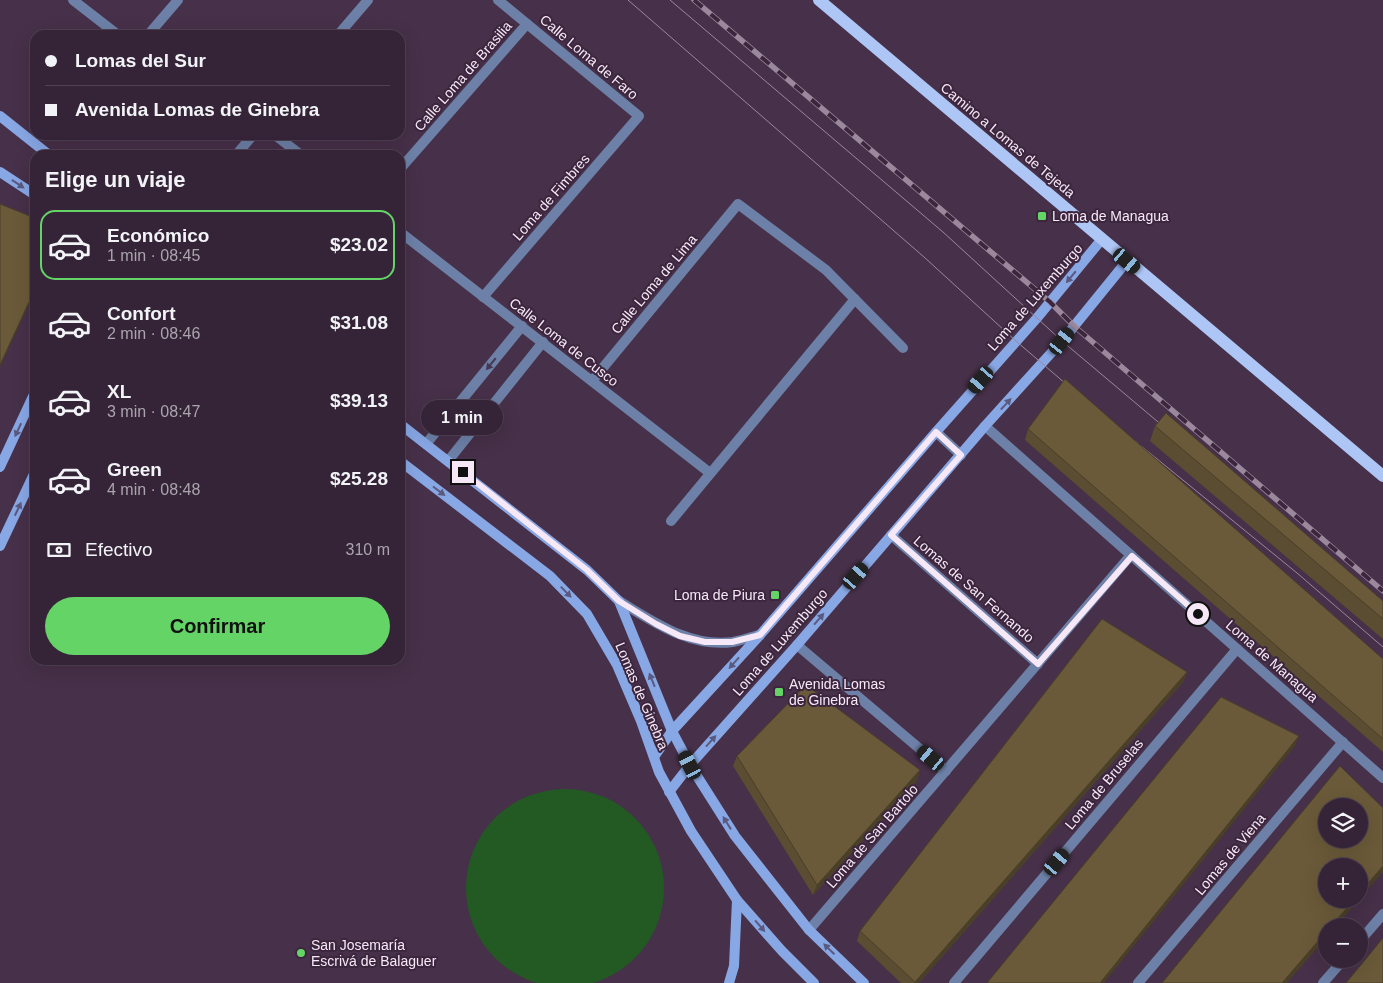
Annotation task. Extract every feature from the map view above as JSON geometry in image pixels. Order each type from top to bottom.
[{"type":"main road","name":"Camino a Lomas de Tejeda","points":[[819,0],[1383,476]]},
{"type":"street","points":[[74,0],[112,30]]},
{"type":"street","points":[[152,30],[178,0]]},
{"type":"street","points":[[342,30],[368,0]]},
{"type":"street","name":"Calle Loma de Faro","points":[[498,0],[639,116]]},
{"type":"street","name":"Calle Loma de Brasilia","points":[[405,163],[527,24]]},
{"type":"street","points":[[0,116],[30,140]]},
{"type":"street","name":"Loma de Fimbres","points":[[483,296],[639,116]]},
{"type":"street","points":[[30,140],[43,150]]},
{"type":"street","points":[[240,150],[249,140]]},
{"type":"street","points":[[282,140],[294,150]]},
{"type":"street","points":[[0,172],[30,192]]},
{"type":"street","name":"Calle Loma de Lima","points":[[592,380],[738,204],[826,270],[855,299]]},
{"type":"street","name":"Calle Loma de Cusco","points":[[405,236],[710,473]]},
{"type":"street","name":"Loma de Luxemburgo","points":[[654,758],[672,731],[760,635],[1037,318],[1102,239]]},
{"type":"street","name":"Loma de Luxemburgo","points":[[669,792],[690,765],[797,645],[985,426],[1057,347],[1127,261]]},
{"type":"street","points":[[671,521],[855,299],[903,348]]},
{"type":"street","points":[[426,444],[522,326]]},
{"type":"street","points":[[448,461],[542,342]]},
{"type":"street","points":[[0,467],[30,403]]},
{"type":"street","name":"Loma de Managua","points":[[985,426],[1383,778]]},
{"type":"street","points":[[405,428],[587,570],[619,601],[656,624],[680,636],[705,642],[732,642],[760,635]]},
{"type":"street","points":[[936,432],[961,455]]},
{"type":"street","name":"Lomas de Ginebra","points":[[405,465],[550,576],[587,614],[617,665],[641,722],[659,772],[691,831],[737,900],[782,951],[814,983]]},
{"type":"street","points":[[0,546],[30,483]]},
{"type":"street","name":"Lomas de San Fernando","points":[[891,535],[1038,664]]},
{"type":"street","name":"Loma de San Bartolo","points":[[809,930],[1132,556]]},
{"type":"street","points":[[619,601],[672,731],[690,765],[735,836],[809,930],[864,983]]},
{"type":"street","points":[[797,645],[946,771]]},
{"type":"street","name":"Loma de Bruselas","points":[[954,983],[1237,649]]},
{"type":"street","name":"Lomas de Viena","points":[[1138,983],[1343,742]]},
{"type":"street","points":[[729,983],[734,966],[737,900]]},
{"type":"street","points":[[1368,932],[1383,914]]},
{"type":"street","points":[[1323,983],[1336,968]]},
{"type":"green space","points":[[565,789],[584,791],[603,797],[620,806],[635,818],[647,833],[656,850],[663,878],[662,907],[656,926],[647,943],[635,958],[620,970],[603,979],[587,984],[543,984],[527,979],[502,964],[483,943],[474,926],[468,907],[466,888],[468,869],[474,850],[483,833],[495,818],[510,806],[527,797],[546,791]]},
{"type":"building","points":[[0,204],[30,216],[30,300],[0,365]]},
{"type":"building","points":[[1065,379],[1383,659],[1383,739],[1028,429]]},
{"type":"building","points":[[1166,413],[1383,601],[1383,619],[1155,426]]},
{"type":"building","points":[[1102,619],[1187,672],[915,982],[860,931]]},
{"type":"building","points":[[806,685],[920,770],[817,885],[737,756]]},
{"type":"building","points":[[1221,697],[1299,736],[1100,983],[987,983]]},
{"type":"building","points":[[1340,766],[1383,808],[1383,866],[1368,884],[1368,858],[1318,858],[1318,908],[1347,908],[1338,918],[1318,918],[1318,941],[1282,983],[1162,983]]},
{"type":"building","points":[[1383,938],[1383,983],[1346,983],[1358,968],[1368,968],[1368,956]]},
{"type":"tram line","points":[[628,0],[924,257],[1073,390]]},
{"type":"tram line","points":[[670,0],[943,232],[1062,341],[1170,432]]},
{"type":"tram line","points":[[1135,441],[1297,573],[1383,647]]},
{"type":"railway","points":[[694,0],[1050,302],[1074,326],[1383,591]]},
{"type":"place","name":"Loma de Managua","points":[[1042,216]]},
{"type":"place","name":"Loma de Piura","points":[[775,595]]},
{"type":"place","name":"Avenida Lomas de Ginebra","points":[[779,692]]},
{"type":"place","name":"San Josemaría Escrivá de Balaguer","points":[[301,953]]},
{"type":"route","points":[[463,472],[587,570],[619,601],[656,624],[680,636],[705,642],[732,642],[760,635],[936,432],[961,455],[891,535],[1038,664],[1132,556],[1198,614]]}]
